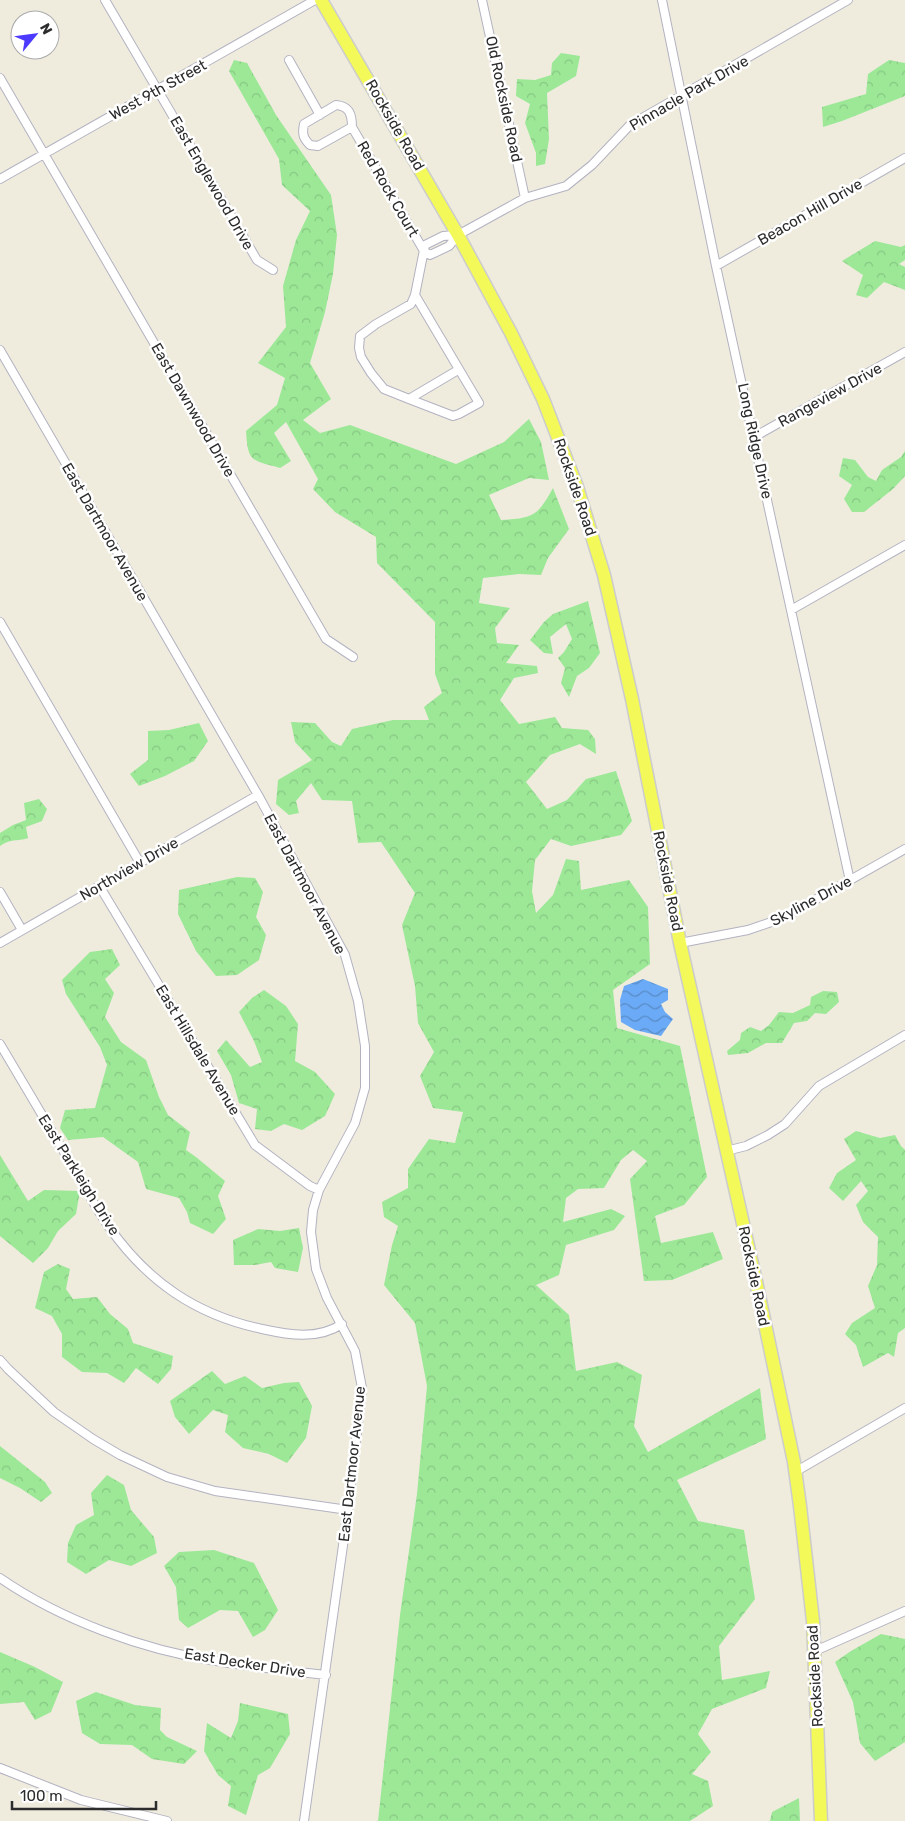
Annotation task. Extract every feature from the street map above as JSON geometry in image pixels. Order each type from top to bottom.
[{"type":"main road","name":"Rockside Road","points":[[321,0],[458,235],[511,332],[539,391],[579,496],[605,580],[632,699],[680,943],[757,1286],[795,1472],[802,1516],[815,1651],[821,1821]]},
{"type":"street","name":"East Englewood Drive","points":[[105,0],[257,260],[272,270]]},
{"type":"street","name":"West 9th Street","points":[[0,179],[315,0]]},
{"type":"street","name":"Old Rockside Road","points":[[482,0],[525,198]]},
{"type":"street","name":"Long Ridge Drive","points":[[662,0],[716,266],[850,881]]},
{"type":"street","name":"Pinnacle Park Drive","points":[[424,251],[430,256],[449,246],[458,235],[525,198],[566,186],[592,165],[630,125],[848,0]]},
{"type":"street","points":[[289,60],[320,115],[304,124],[302,132],[305,140],[310,145],[318,146],[352,127]]},
{"type":"street","name":"East Dawnwood Drive","points":[[0,78],[326,639],[353,656]]},
{"type":"street","name":"Red Rock Court","points":[[320,115],[336,105],[344,106],[350,111],[352,127],[424,251]]},
{"type":"street","name":"Beacon Hill Drive","points":[[716,266],[905,158]]},
{"type":"street","points":[[415,295],[479,403],[459,414],[453,416],[384,389],[371,373],[358,348],[360,336],[376,324],[411,304],[415,295],[424,251]]},
{"type":"street","name":"East Dartmoor Avenue","points":[[0,350],[258,795],[345,955],[358,1001],[365,1046],[365,1088],[355,1124],[319,1190],[311,1232],[316,1269],[328,1298],[355,1350],[362,1388],[326,1675],[304,1821]]},
{"type":"street","name":"Rangeview Drive","points":[[754,437],[905,352]]},
{"type":"street","points":[[409,398],[458,370]]},
{"type":"street","points":[[791,610],[905,545]]},
{"type":"street","points":[[0,622],[140,863]]},
{"type":"street","name":"Northview Drive","points":[[0,943],[258,795]]},
{"type":"street","name":"Skyline Drive","points":[[680,943],[765,925],[784,918],[905,849]]},
{"type":"street","name":"East Hillsdale Avenue","points":[[100,887],[255,1145],[310,1186],[319,1190]]},
{"type":"street","points":[[0,892],[22,930]]},
{"type":"street","points":[[726,1151],[746,1146],[768,1135],[784,1124],[819,1086],[905,1035]]},
{"type":"street","name":"East Parkleigh Drive","points":[[0,1044],[108,1226],[138,1263],[173,1293],[206,1312],[245,1326],[281,1333],[312,1335],[332,1331],[342,1324]]},
{"type":"street","points":[[0,1360],[54,1412],[93,1440],[167,1477],[215,1491],[348,1510]]},
{"type":"street","points":[[795,1472],[905,1408]]},
{"type":"street","name":"East Decker Drive","points":[[0,1578],[78,1621],[144,1645],[215,1661],[326,1675]]},
{"type":"street","points":[[815,1651],[905,1611]]},
{"type":"street","points":[[0,1768],[81,1800],[168,1821]]},
{"type":"green space","points":[[561,53],[580,56],[576,76],[547,93],[549,139],[545,164],[536,166],[536,153],[525,123],[530,104],[516,96],[517,79],[535,80],[551,75],[552,63]]},
{"type":"green space","points":[[234,60],[247,63],[276,115],[331,195],[337,235],[333,274],[325,312],[310,363],[331,399],[303,420],[320,433],[350,425],[456,464],[504,442],[529,419],[541,442],[549,480],[529,478],[489,495],[501,520],[512,519],[527,517],[533,514],[543,505],[553,488],[569,529],[548,558],[541,575],[519,574],[483,578],[479,603],[510,608],[495,628],[497,643],[519,645],[506,663],[537,666],[538,673],[514,678],[500,700],[519,724],[555,717],[562,728],[588,730],[595,739],[596,754],[580,744],[550,755],[526,782],[547,809],[567,800],[586,779],[616,771],[632,821],[621,835],[571,846],[551,839],[535,860],[532,891],[536,913],[553,895],[566,859],[579,861],[581,890],[629,880],[648,907],[650,964],[613,990],[617,1028],[680,1046],[707,1177],[684,1205],[655,1216],[661,1243],[713,1232],[723,1259],[672,1280],[644,1281],[630,1179],[647,1161],[633,1150],[621,1160],[604,1188],[578,1189],[566,1198],[563,1222],[611,1209],[625,1216],[614,1230],[566,1245],[559,1275],[536,1285],[569,1315],[576,1371],[617,1362],[642,1375],[634,1426],[648,1452],[760,1388],[766,1439],[677,1480],[698,1521],[744,1530],[755,1599],[719,1646],[722,1680],[770,1671],[766,1688],[712,1709],[698,1734],[711,1752],[692,1774],[708,1781],[713,1806],[690,1821],[378,1821],[400,1615],[417,1494],[427,1386],[415,1323],[384,1285],[398,1226],[384,1217],[382,1202],[408,1188],[408,1169],[429,1139],[455,1143],[463,1112],[433,1108],[420,1076],[434,1052],[418,1023],[415,986],[402,925],[415,893],[381,842],[358,843],[352,801],[322,800],[311,783],[296,801],[299,813],[289,815],[276,804],[278,780],[312,760],[295,742],[291,722],[315,723],[332,742],[341,746],[352,729],[393,720],[429,720],[424,707],[442,693],[435,674],[435,622],[377,563],[376,537],[335,512],[313,489],[318,479],[286,422],[274,433],[291,461],[280,468],[257,461],[248,449],[246,431],[277,405],[285,378],[258,363],[286,327],[283,286],[296,240],[310,211],[282,185],[279,159],[229,71]]},
{"type":"green space","points":[[889,60],[905,63],[905,96],[823,127],[822,107],[866,94],[868,74]]},
{"type":"green space","points":[[875,241],[901,247],[905,245],[905,260],[899,264],[905,267],[905,290],[884,282],[867,298],[856,295],[863,275],[842,261]]},
{"type":"green space","points":[[905,451],[905,476],[893,489],[864,512],[852,512],[844,499],[852,485],[839,476],[843,458],[855,460],[868,477],[876,481],[882,470],[901,457]]},
{"type":"green space","points":[[588,601],[600,653],[589,668],[577,676],[569,697],[561,683],[565,668],[558,658],[572,639],[566,624],[550,637],[553,654],[544,653],[530,640],[553,614]]},
{"type":"green space","points":[[199,723],[208,741],[194,761],[165,776],[139,786],[130,774],[148,760],[148,731],[169,730]]},
{"type":"green space","points":[[39,799],[47,809],[42,821],[26,827],[28,838],[11,841],[0,846],[0,833],[26,820],[24,803]]},
{"type":"green space","points":[[237,877],[255,878],[263,892],[256,917],[266,935],[259,960],[237,975],[216,976],[196,951],[178,914],[179,890]]},
{"type":"green space","points":[[112,949],[120,965],[105,979],[114,993],[105,1017],[121,1042],[146,1060],[159,1097],[168,1115],[190,1132],[186,1150],[225,1181],[218,1196],[226,1219],[213,1234],[190,1223],[187,1212],[179,1198],[146,1189],[138,1162],[103,1137],[68,1140],[60,1128],[65,1110],[95,1108],[107,1065],[100,1047],[66,994],[62,980],[90,952]]},
{"type":"green space","points":[[264,990],[286,1006],[298,1024],[295,1061],[315,1072],[335,1094],[325,1116],[302,1130],[284,1124],[271,1131],[255,1129],[257,1109],[239,1103],[231,1075],[217,1051],[226,1040],[250,1067],[262,1062],[254,1041],[239,1012],[252,998]]},
{"type":"green space","points":[[823,991],[837,992],[839,1002],[826,1014],[815,1013],[807,1021],[794,1023],[782,1043],[766,1043],[748,1053],[728,1055],[727,1051],[740,1040],[741,1033],[750,1027],[761,1031],[769,1025],[779,1012],[793,1013],[810,1005],[811,997]]},
{"type":"green space","points":[[856,1131],[880,1138],[895,1135],[905,1150],[905,1328],[898,1333],[894,1357],[888,1353],[863,1367],[856,1345],[845,1334],[852,1323],[875,1308],[868,1286],[877,1265],[878,1237],[863,1222],[856,1205],[868,1191],[861,1181],[843,1201],[829,1188],[837,1173],[856,1160],[844,1139]]},
{"type":"green space","points":[[0,1155],[28,1201],[44,1190],[80,1191],[76,1214],[58,1231],[48,1248],[33,1263],[0,1236]]},
{"type":"green space","points":[[299,1228],[303,1248],[298,1272],[275,1268],[271,1262],[255,1265],[234,1265],[233,1240],[258,1229],[280,1231]]},
{"type":"green space","points":[[58,1264],[70,1269],[66,1289],[73,1299],[97,1297],[110,1314],[128,1329],[133,1343],[173,1356],[171,1369],[158,1384],[136,1368],[124,1383],[107,1373],[82,1372],[62,1357],[62,1334],[52,1316],[35,1308],[44,1272]]},
{"type":"green space","points":[[212,1371],[225,1384],[245,1376],[262,1388],[299,1382],[312,1406],[306,1438],[287,1463],[269,1454],[243,1448],[225,1432],[228,1415],[213,1410],[189,1434],[175,1417],[170,1401]]},
{"type":"green space","points":[[0,1446],[45,1482],[52,1493],[41,1502],[0,1478]]},
{"type":"green space","points":[[107,1475],[124,1485],[131,1510],[154,1537],[157,1553],[131,1566],[109,1560],[86,1574],[67,1562],[68,1543],[76,1525],[94,1515],[91,1493]]},
{"type":"green space","points":[[214,1550],[254,1563],[278,1610],[265,1630],[253,1637],[238,1611],[220,1610],[188,1628],[179,1620],[176,1587],[164,1566],[179,1552]]},
{"type":"green space","points":[[881,1634],[905,1639],[905,1742],[875,1761],[860,1743],[853,1702],[835,1662]]},
{"type":"green space","points":[[0,1652],[35,1667],[63,1682],[51,1712],[35,1720],[24,1702],[0,1704]]},
{"type":"green space","points":[[96,1692],[135,1705],[161,1708],[160,1730],[167,1737],[197,1751],[184,1764],[152,1759],[132,1745],[100,1744],[82,1733],[76,1701]]},
{"type":"green space","points":[[240,1703],[288,1714],[290,1734],[270,1768],[258,1775],[246,1815],[228,1806],[231,1786],[218,1775],[204,1751],[207,1723],[231,1738],[238,1721]]},
{"type":"green space","points":[[799,1798],[800,1821],[770,1821],[772,1812]]},
{"type":"water","points":[[643,979],[668,989],[668,1000],[661,1004],[665,1012],[673,1019],[661,1036],[635,1030],[621,1022],[620,1000],[624,986]]}]
